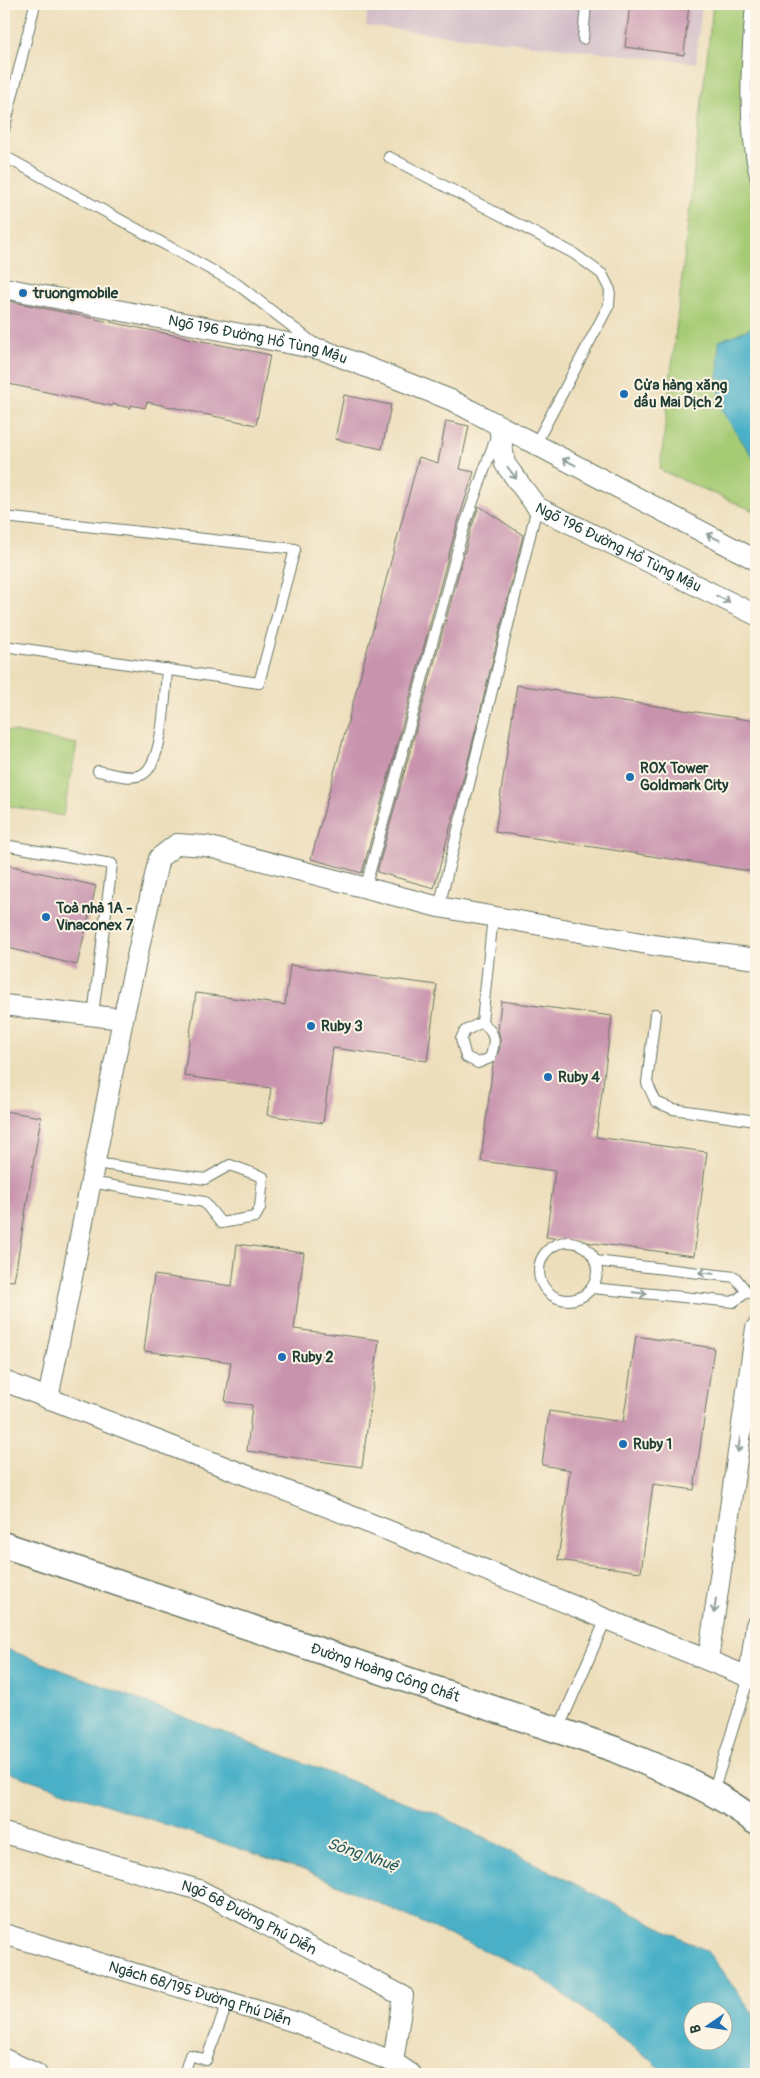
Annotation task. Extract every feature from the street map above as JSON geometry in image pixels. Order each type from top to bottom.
[{"type":"street","name":"Ngõ 196 Đường Hồ Tùng Mậu","points":[[4,288],[323,350],[451,400],[499,427],[756,560]]},
{"type":"street","name":"Ngõ 196 Đường Hồ Tùng Mậu","points":[[499,427],[505,464],[537,507],[756,615]]},
{"type":"street","points":[[48,1399],[123,1019],[159,858],[178,844],[206,846],[439,907],[653,945],[756,959]]},
{"type":"street","points":[[4,1005],[123,1019]]},
{"type":"street","points":[[708,1660],[752,1389],[756,1328]]},
{"type":"street","points":[[4,1381],[378,1527],[753,1678],[756,1626]]},
{"type":"street","name":"Đường Hoàng Công Chất","points":[[4,1545],[614,1749],[697,1784],[742,1810],[756,1822]]},
{"type":"street","name":"Ngõ 68 Đường Phú Diễn","points":[[4,1832],[199,1890],[403,1996],[393,2062]]},
{"type":"street","name":"Ngách 68/195 Đường Phú Diễn","points":[[4,1934],[298,2023],[393,2062]]},
{"type":"street","points":[[4,2059],[37,2074]]},
{"type":"street","points":[[393,2062],[410,2074]]},
{"type":"lane","points":[[4,130],[35,4]]},
{"type":"lane","points":[[583,39],[586,4]]},
{"type":"lane","points":[[751,4],[746,67],[749,150],[756,181]]},
{"type":"lane","points":[[4,156],[238,284],[323,350]]},
{"type":"lane","points":[[389,157],[573,253],[602,274],[610,290],[609,305],[536,445]]},
{"type":"lane","points":[[365,889],[463,530],[499,427]]},
{"type":"lane","points":[[439,907],[537,507]]},
{"type":"lane","points":[[4,517],[295,549],[259,683],[4,646]]},
{"type":"lane","points":[[98,771],[127,776],[141,775],[152,766],[158,749],[168,669]]},
{"type":"lane","points":[[4,845],[112,864],[93,1015]]},
{"type":"lane","points":[[482,1022],[493,916]]},
{"type":"lane","points":[[655,1014],[647,1083],[656,1102],[673,1109],[756,1121]]},
{"type":"lane","points":[[230,1165],[263,1177],[260,1208],[255,1217],[221,1223],[204,1202],[93,1173],[205,1179],[230,1165]]},
{"type":"lane","points":[[566,1242],[575,1243],[584,1247],[596,1261],[597,1270],[592,1288],[576,1300],[557,1298],[548,1293],[542,1285],[539,1275],[540,1266],[543,1256],[549,1249],[566,1242]]},
{"type":"lane","points":[[592,1288],[733,1302],[752,1293],[736,1277],[596,1261]]},
{"type":"lane","points":[[558,1731],[606,1619]]},
{"type":"lane","points":[[712,1793],[753,1678]]},
{"type":"lane","points":[[184,2074],[190,2055],[206,2060],[228,2002]]},
{"type":"shaded area","points":[[368,4],[702,4],[696,63],[366,26]]},
{"type":"green space","points":[[713,4],[756,4],[756,512],[660,470]]},
{"type":"green space","points":[[4,730],[77,744],[63,816],[4,805]]},
{"type":"water","points":[[756,326],[756,462],[722,411],[718,377],[719,341]]},
{"type":"water","name":"Sông Nhuệ","points":[[4,1648],[437,1814],[707,1951],[756,2017],[756,2074],[665,2074],[651,2060],[535,1973],[307,1871],[4,1771]]},
{"type":"building","points":[[630,4],[689,4],[684,55],[625,47]]},
{"type":"building","points":[[4,300],[270,355],[256,425],[147,402],[145,408],[131,405],[131,408],[112,404],[112,406],[4,383]]},
{"type":"building","points":[[344,395],[391,405],[382,449],[335,439]]},
{"type":"building","points":[[446,421],[469,426],[460,469],[474,472],[456,528],[362,873],[311,859],[419,457],[438,463]]},
{"type":"building","points":[[479,506],[523,535],[468,761],[434,888],[377,872],[470,532]]},
{"type":"building","name":"ROX Tower Goldmark City","points":[[517,685],[756,721],[756,872],[495,832]]},
{"type":"building","name":"Toà nhà 1A - Vinaconex 7","points":[[4,864],[96,886],[77,965],[4,947]]},
{"type":"building","name":"Ruby 3","points":[[290,965],[437,985],[427,1061],[333,1048],[323,1123],[267,1115],[271,1088],[184,1076],[196,993],[285,1005]]},
{"type":"building","name":"Ruby 4","points":[[501,1001],[612,1016],[596,1137],[707,1152],[694,1256],[546,1237],[555,1171],[481,1161],[493,1064],[500,1048],[498,1030]]},
{"type":"building","points":[[4,1111],[41,1117],[14,1281],[4,1280]]},
{"type":"building","name":"Ruby 2","points":[[237,1244],[304,1253],[294,1329],[379,1340],[362,1467],[247,1451],[252,1405],[225,1402],[231,1362],[144,1351],[154,1275],[232,1286]]},
{"type":"building","name":"Ruby 1","points":[[636,1336],[714,1348],[694,1490],[653,1484],[641,1572],[558,1560],[570,1470],[542,1465],[549,1411],[623,1422]]},
{"type":"place","name":"truongmobile","points":[[23,293]]},
{"type":"place","name":"Cửa hàng xăng dầu Mai Dịch 2","points":[[624,394]]},
{"type":"place","name":"ROX Tower Goldmark City","points":[[630,777]]},
{"type":"place","name":"Toà nhà 1A - Vinaconex 7","points":[[46,917]]},
{"type":"place","name":"Ruby 3","points":[[311,1026]]},
{"type":"place","name":"Ruby 4","points":[[548,1077]]},
{"type":"place","name":"Ruby 2","points":[[282,1357]]},
{"type":"place","name":"Ruby 1","points":[[623,1444]]}]
